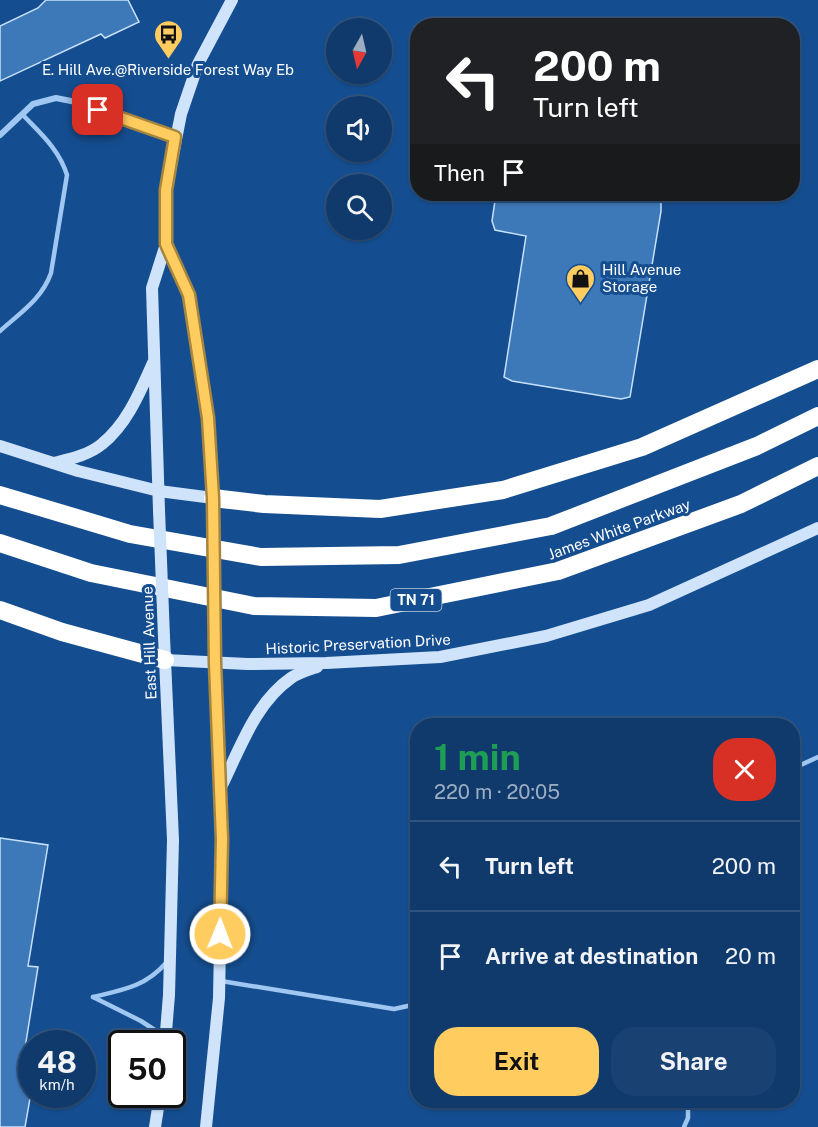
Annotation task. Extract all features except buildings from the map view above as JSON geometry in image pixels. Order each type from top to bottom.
[{"type":"highway","points":[[213,498],[264,504],[380,509],[503,490],[642,447],[818,369]]},
{"type":"highway","name":"James White Parkway","points":[[0,495],[129,534],[261,557],[399,555],[551,526],[757,446],[818,416]]},
{"type":"highway","name":"James White Parkway","points":[[0,543],[91,573],[254,606],[376,608],[558,571],[741,504],[818,466]]},
{"type":"highway","points":[[0,610],[62,632],[165,660]]},
{"type":"main road","name":"East Hill Avenue","points":[[166,1030],[170,959],[172,840],[152,288],[166,244],[166,190],[181,114],[198,64],[232,0]]},
{"type":"main road","name":"East Hill Avenue","points":[[166,244],[189,295],[208,418],[213,498],[215,663],[222,839],[219,981],[206,1127]]},
{"type":"main road","points":[[54,463],[80,455],[101,445],[122,424],[139,395],[154,359]]},
{"type":"main road","points":[[0,446],[159,491],[213,498]]},
{"type":"main road","name":"Historic Preservation Drive","points":[[165,660],[215,663],[326,663],[440,657],[546,636],[649,605],[818,528]]},
{"type":"main road","points":[[220,790],[265,702],[293,676],[326,663]]},
{"type":"main road","points":[[155,1127],[158,1108]]},
{"type":"street","points":[[0,135],[33,104],[56,98],[81,103],[175,137]]},
{"type":"lane","points":[[0,331],[40,295],[47,284],[51,273],[67,175],[62,160],[52,145],[22,114]]},
{"type":"lane","points":[[800,765],[818,757]]},
{"type":"lane","points":[[152,1030],[141,1021],[93,998],[132,988],[154,976],[170,959]]},
{"type":"lane","points":[[219,981],[394,1009],[410,1006]]},
{"type":"lane","points":[[684,1127],[688,1118],[688,1108]]},
{"type":"place","name":"E. Hill Ave.@Riverside Forest Way Eb","points":[[168,60]]},
{"type":"place","name":"Hill Avenue Storage","points":[[581,304]]},
{"type":"route","points":[[98,110],[175,137],[166,190],[166,244],[189,295],[208,418],[213,498],[215,663],[222,839],[220,934]]}]
